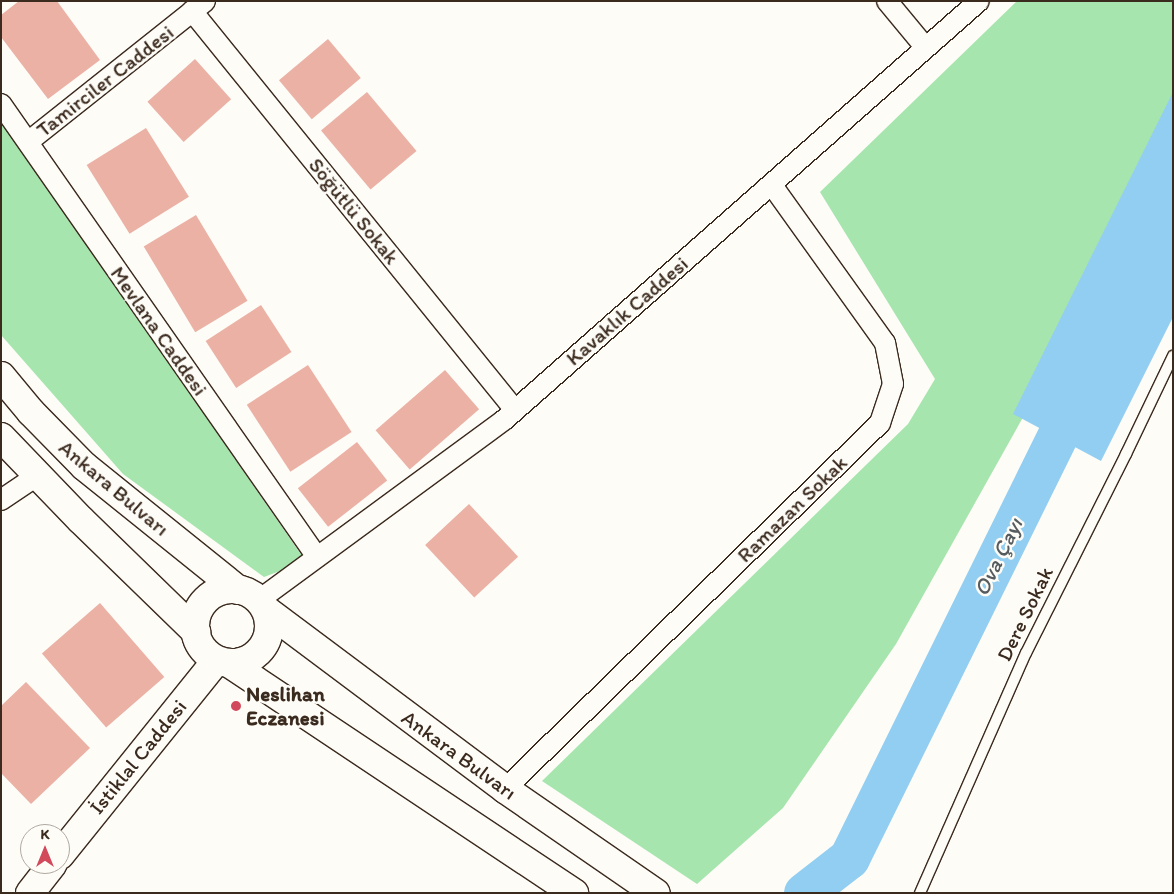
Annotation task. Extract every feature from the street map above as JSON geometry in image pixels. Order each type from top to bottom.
[{"type":"main road","name":"Ankara Bulvarı","points":[[1,376],[31,412],[84,466],[254,600],[505,789],[656,893]]},
{"type":"main road","name":"Ankara Bulvarı","points":[[1,437],[196,632],[199,643],[206,652],[223,661],[574,893]]},
{"type":"main road","points":[[196,632],[196,620],[206,600],[227,590],[254,600],[269,623],[268,636],[263,648],[254,656],[242,662],[223,661]]},
{"type":"main road","name":"İstiklal Caddesi","points":[[70,843],[223,661]]},
{"type":"main road","points":[[30,893],[45,874]]},
{"type":"street","points":[[887,1],[925,47]]},
{"type":"street","name":"Kavaklık Caddesi","points":[[254,600],[317,557],[515,410],[979,1]]},
{"type":"street","name":"Tamirciler Caddesi","points":[[28,142],[199,6]]},
{"type":"street","name":"Söğütlü Sokak","points":[[199,6],[515,410]]},
{"type":"street","name":"Mevlana Caddesi","points":[[1,104],[317,557]]},
{"type":"street","name":"Ramazan Sokak","points":[[505,789],[880,423],[894,384],[886,343],[772,185]]},
{"type":"street","points":[[1,500],[38,475]]},
{"type":"lane","name":"Dere Sokak","points":[[920,893],[1026,653],[1173,356]]},
{"type":"green space","points":[[1017,1],[1173,1],[1173,112],[1036,394],[896,644],[783,808],[697,884],[542,781],[908,424],[935,379],[820,192]]},
{"type":"green space","points":[[1,120],[300,553],[317,557],[264,577],[123,474],[1,335]]},
{"type":"water","points":[[1173,92],[1173,317],[1101,461],[1013,414]]},
{"type":"building","points":[[19,1],[57,1],[100,60],[48,99],[1,37],[1,15]]},
{"type":"building","points":[[328,39],[361,78],[312,119],[279,80]]},
{"type":"building","points":[[195,59],[231,99],[184,142],[147,102]]},
{"type":"building","points":[[367,92],[416,151],[371,190],[321,131]]},
{"type":"building","points":[[146,128],[189,197],[130,234],[87,165]]},
{"type":"building","points":[[196,215],[248,301],[195,332],[144,246]]},
{"type":"building","points":[[261,305],[291,352],[236,388],[206,341]]},
{"type":"building","points":[[308,365],[352,432],[290,472],[247,405]]},
{"type":"building","points":[[445,370],[479,409],[410,470],[376,430]]},
{"type":"building","points":[[357,442],[387,481],[328,527],[298,488]]},
{"type":"building","points":[[469,504],[518,557],[474,598],[425,545]]},
{"type":"building","points":[[100,603],[164,677],[106,727],[42,654]]},
{"type":"building","points":[[26,682],[90,748],[31,804],[1,773],[1,706]]},
{"type":"waterway","name":"Ova Çayı","points":[[804,893],[849,858],[1082,386]]},
{"type":"place","name":"Neslihan Eczanesi","points":[[236,706]]}]
